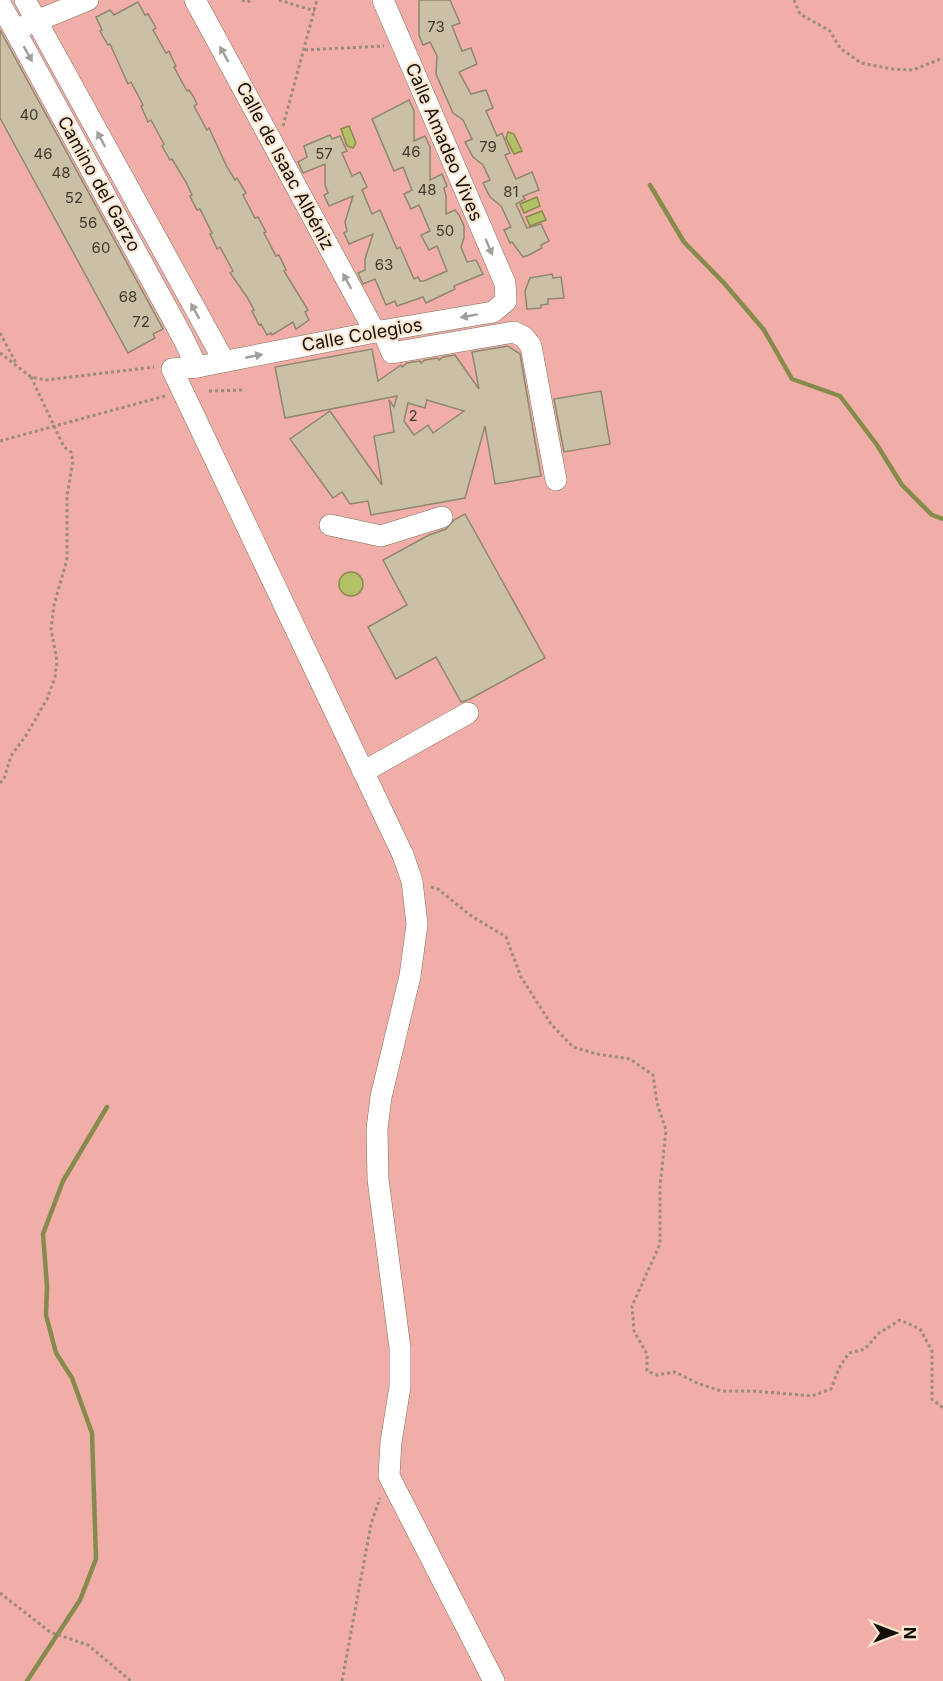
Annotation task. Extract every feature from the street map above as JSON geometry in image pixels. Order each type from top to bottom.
[{"type":"street","name":"Camino del Garzo","points":[[25,0],[224,361]]},
{"type":"street","points":[[15,30],[36,19],[88,0]]},
{"type":"street","name":"Calle de Isaac Albéniz","points":[[195,0],[392,353],[514,332],[524,337],[531,346],[555,480]]},
{"type":"street","name":"Calle Amadeo Vives","points":[[383,0],[504,284]]},
{"type":"street","name":"Camino del Garzo","points":[[0,3],[197,367]]},
{"type":"street","name":"Calle Colegios","points":[[172,369],[197,367],[379,331],[493,312],[506,300],[504,284]]},
{"type":"street","points":[[172,369],[403,855],[412,881],[417,924],[410,976],[381,1097],[377,1129],[378,1179],[400,1348],[400,1387],[391,1442],[389,1476],[494,1681]]},
{"type":"street","points":[[330,525],[381,536],[442,518]]},
{"type":"street","points":[[363,772],[468,713]]},
{"type":"path","points":[[242,0],[252,0]]},
{"type":"path","points":[[279,0],[315,11]]},
{"type":"path","points":[[267,132],[282,132],[317,0]]},
{"type":"path","points":[[794,0],[800,14],[830,31],[840,48],[861,63],[891,69],[913,70],[943,58]]},
{"type":"path","points":[[305,50],[402,45]]},
{"type":"path","points":[[0,333],[16,364]]},
{"type":"path","points":[[0,353],[31,377],[64,447],[71,452],[73,461],[66,496],[67,559],[54,605],[51,629],[57,661],[55,677],[47,699],[27,734],[10,756],[4,778],[0,783]]},
{"type":"path","points":[[0,441],[168,396],[172,369],[154,367],[46,380],[31,377]]},
{"type":"path","points":[[209,391],[243,390]]},
{"type":"path","points":[[412,881],[438,889],[470,915],[506,937],[521,977],[551,1024],[573,1047],[597,1054],[630,1059],[653,1076],[657,1103],[666,1130],[660,1186],[660,1244],[632,1306],[634,1331],[647,1354],[647,1371],[657,1375],[675,1372],[721,1391],[754,1391],[812,1396],[831,1389],[839,1368],[849,1353],[865,1349],[879,1333],[900,1320],[920,1329],[932,1351],[932,1399],[943,1408]]},
{"type":"path","points":[[342,1681],[371,1524],[389,1476]]},
{"type":"path","points":[[0,1593],[50,1632],[88,1645],[131,1681]]},
{"type":"shaded area","points":[[0,0],[943,0],[943,1681],[0,1681]]},
{"type":"shaded area","points":[[349,126],[356,143],[353,148],[347,146],[341,129]]},
{"type":"shaded area","points":[[508,132],[514,134],[522,151],[514,154],[506,138]]},
{"type":"shaded area","points":[[537,197],[540,206],[524,213],[520,204]]},
{"type":"shaded area","points":[[542,211],[546,220],[530,226],[526,217]]},
{"type":"shaded area","points":[[351,572],[356,573],[362,579],[362,589],[356,595],[351,596],[346,595],[340,589],[339,584],[340,579],[346,573]]},
{"type":"building","points":[[419,0],[450,0],[460,23],[452,26],[462,51],[471,48],[477,64],[459,72],[471,94],[486,90],[493,108],[486,111],[497,136],[502,133],[510,153],[505,155],[516,179],[532,172],[539,190],[523,196],[525,199],[516,204],[527,228],[541,224],[549,241],[529,255],[523,257],[512,242],[510,243],[504,230],[511,227],[501,206],[490,197],[483,183],[490,180],[483,165],[473,157],[465,142],[472,139],[463,120],[453,113],[436,74],[437,56],[430,42],[423,45],[419,35]]},
{"type":"building","points":[[138,2],[156,28],[153,30],[166,53],[169,51],[176,66],[174,67],[197,104],[194,106],[207,130],[209,128],[227,167],[246,193],[243,195],[255,218],[258,217],[276,256],[279,255],[286,270],[284,271],[308,310],[305,312],[309,320],[296,329],[293,322],[272,335],[271,333],[267,335],[261,324],[259,325],[247,297],[230,273],[233,271],[220,247],[217,249],[200,209],[197,210],[186,182],[162,146],[164,144],[151,120],[148,122],[141,106],[143,105],[131,82],[128,84],[110,44],[108,45],[100,31],[102,30],[96,17],[110,10],[114,15]]},
{"type":"building","points":[[0,30],[163,329],[153,334],[155,338],[128,353],[0,118]]},
{"type":"building","points":[[409,100],[414,111],[414,141],[425,136],[430,147],[430,180],[442,174],[447,186],[444,188],[446,214],[455,210],[459,215],[464,226],[461,247],[467,262],[476,260],[483,274],[454,286],[455,289],[426,303],[423,297],[397,306],[395,301],[386,305],[375,279],[363,284],[358,273],[365,270],[365,259],[373,234],[349,244],[344,233],[347,231],[345,222],[353,196],[329,206],[324,195],[328,193],[325,185],[325,164],[303,173],[298,162],[307,157],[304,146],[330,135],[332,139],[340,136],[347,151],[342,153],[352,176],[360,172],[367,187],[362,190],[372,214],[380,210],[397,249],[400,247],[414,279],[418,277],[420,281],[424,281],[447,271],[437,246],[429,250],[421,235],[430,231],[419,205],[411,209],[404,194],[412,190],[403,167],[394,171],[372,119]]},
{"type":"building","points":[[552,274],[553,278],[561,277],[564,298],[548,299],[548,304],[541,305],[541,308],[527,309],[525,291],[530,278]]},
{"type":"building","points":[[508,346],[520,354],[541,476],[495,484],[485,426],[465,498],[371,515],[368,501],[350,504],[342,492],[333,498],[290,439],[330,411],[382,485],[374,436],[394,432],[389,400],[394,407],[397,396],[285,418],[275,367],[372,349],[378,381],[401,365],[402,367],[407,363],[420,361],[421,363],[438,358],[439,360],[455,355],[479,389],[472,352]],"holes":[[[427,400],[464,411],[433,433],[428,425],[414,435],[404,421],[408,403],[425,408]]]},
{"type":"building","points":[[601,391],[610,444],[564,452],[554,399]]},
{"type":"building","points":[[465,514],[545,658],[461,702],[436,657],[396,679],[368,627],[407,605],[383,560],[429,535],[446,529],[454,520]]},
{"type":"waterway","points":[[650,185],[684,242],[724,283],[764,330],[792,379],[840,396],[877,445],[902,485],[932,515],[943,519]]},
{"type":"waterway","points":[[27,1681],[80,1600],[96,1559],[92,1433],[72,1378],[56,1353],[46,1315],[47,1286],[43,1234],[63,1181],[107,1107]]}]
